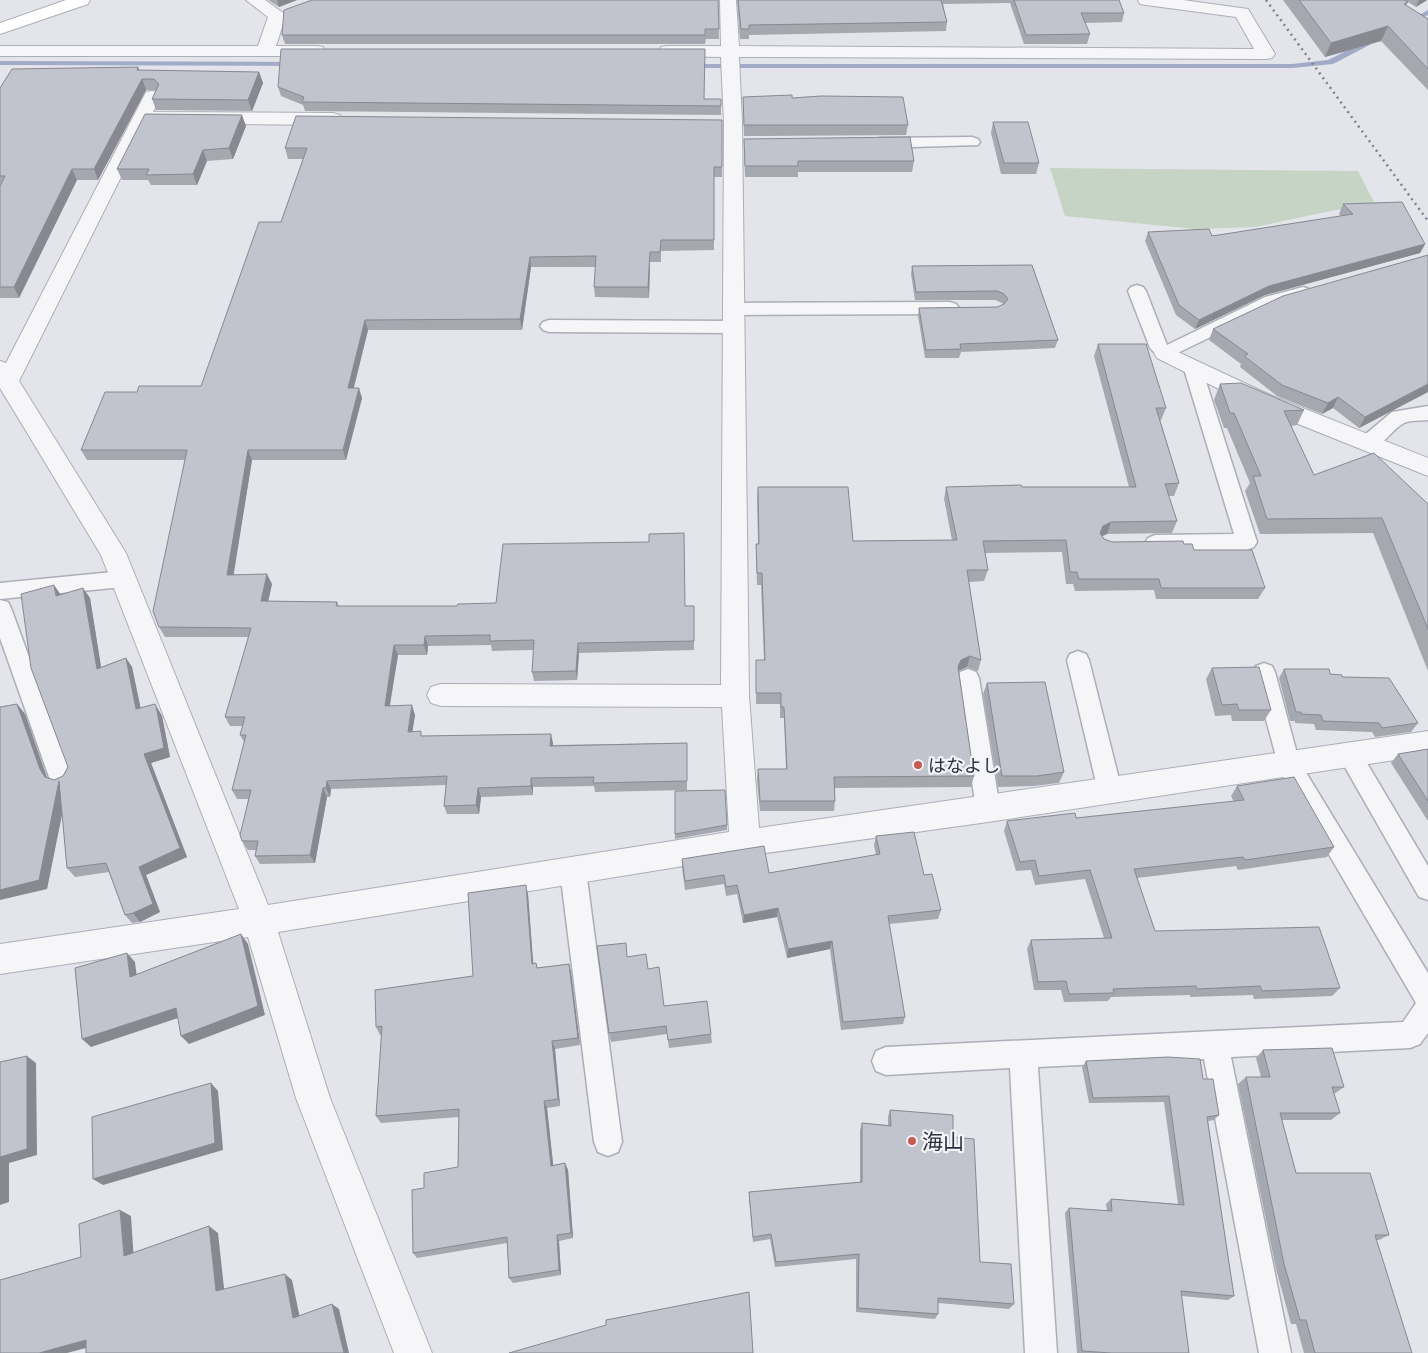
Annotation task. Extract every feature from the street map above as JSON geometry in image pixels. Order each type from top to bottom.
[{"type":"street","points":[[0,28],[82,0]]},
{"type":"street","points":[[254,0],[277,15]]},
{"type":"street","points":[[728,0],[733,133],[735,696],[745,843]]},
{"type":"street","points":[[652,51],[1266,54],[1238,6],[1146,0]]},
{"type":"street","points":[[264,50],[277,15],[293,9]]},
{"type":"street","points":[[0,51],[334,51]]},
{"type":"street","points":[[152,96],[4,375],[112,553],[123,579],[260,922],[313,1098],[413,1353]]},
{"type":"street","points":[[142,117],[349,119]]},
{"type":"street","points":[[1165,353],[1193,369],[1428,467]]},
{"type":"street","points":[[441,695],[735,696]]},
{"type":"street","points":[[0,959],[260,922],[745,843],[988,809],[1428,743]]},
{"type":"lane","points":[[862,143],[972,142]]},
{"type":"lane","points":[[1137,291],[1159,348],[1165,353],[1271,301],[1319,289]]},
{"type":"lane","points":[[549,326],[966,308]]},
{"type":"lane","points":[[1137,544],[1247,542],[1193,369]]},
{"type":"lane","points":[[1368,443],[1399,417],[1428,413]]},
{"type":"lane","points":[[0,591],[123,579]]},
{"type":"lane","points":[[0,608],[61,777]]},
{"type":"lane","points":[[1078,660],[1110,791]]},
{"type":"lane","points":[[1264,672],[1288,764],[1428,998]]},
{"type":"lane","points":[[968,678],[988,809]]},
{"type":"lane","points":[[1350,755],[1428,889]]},
{"type":"lane","points":[[573,871],[608,1142]]},
{"type":"lane","points":[[886,1061],[1410,1035],[1424,1016],[1428,1007]]},
{"type":"lane","points":[[1215,1045],[1274,1353]]},
{"type":"lane","points":[[1022,1054],[1042,1353]]},
{"type":"green space","points":[[1050,168],[1358,171],[1374,202],[1255,227],[1195,229],[1065,216]]},
{"type":"building","points":[[312,0],[718,0],[719,29],[705,29],[705,35],[282,35],[284,10]]},
{"type":"building","points":[[738,0],[941,0],[947,22],[749,25],[749,29],[741,29]]},
{"type":"building","points":[[1014,0],[1119,0],[1124,13],[1081,13],[1090,34],[1026,35]]},
{"type":"building","points":[[1299,0],[1404,0],[1408,2],[1404,4],[1428,19],[1428,69],[1388,26],[1331,43]]},
{"type":"building","points":[[281,49],[705,49],[704,99],[721,99],[721,106],[302,102],[304,97],[278,87]]},
{"type":"building","points":[[138,67],[137,70],[259,72],[248,100],[152,99],[159,84],[154,79],[142,79],[94,169],[72,169],[14,287],[0,287],[0,186],[5,176],[0,176],[0,88],[12,69]]},
{"type":"building","points":[[792,95],[792,98],[821,96],[903,97],[908,125],[744,125],[743,97]]},
{"type":"building","points":[[145,114],[242,115],[229,148],[203,150],[193,174],[146,175],[149,169],[117,169]]},
{"type":"building","points":[[296,116],[722,120],[722,167],[714,167],[714,240],[661,240],[660,252],[650,252],[648,287],[594,287],[596,256],[530,257],[520,319],[365,320],[348,388],[359,388],[343,450],[248,450],[227,575],[267,574],[261,601],[337,602],[336,606],[457,606],[458,604],[496,603],[503,544],[649,542],[649,534],[684,533],[685,606],[694,606],[694,641],[578,643],[576,671],[532,672],[534,640],[490,641],[490,635],[425,636],[424,645],[394,645],[385,706],[412,705],[408,732],[421,731],[421,736],[551,734],[550,746],[687,743],[687,781],[593,783],[594,777],[531,778],[531,786],[478,788],[476,805],[444,806],[447,776],[327,781],[326,788],[323,788],[310,855],[255,856],[258,841],[242,841],[240,835],[251,790],[232,790],[246,735],[240,735],[245,717],[225,717],[251,628],[159,627],[153,611],[187,450],[81,450],[105,392],[137,392],[139,386],[201,386],[259,222],[281,222],[307,148],[285,148]]},
{"type":"building","points":[[993,122],[1028,122],[1039,163],[1004,163]]},
{"type":"building","points":[[910,137],[914,161],[798,161],[798,166],[745,166],[744,139]]},
{"type":"building","points":[[1402,202],[1425,244],[1269,286],[1199,320],[1179,305],[1148,232],[1209,229],[1212,236],[1353,214],[1343,204]]},
{"type":"building","points":[[1428,255],[1428,384],[1365,417],[1338,397],[1328,403],[1282,385],[1244,356],[1248,354],[1213,329],[1283,296]]},
{"type":"building","points":[[1032,265],[1058,340],[960,344],[961,349],[926,350],[919,308],[997,307],[1004,304],[1008,299],[1004,294],[997,291],[916,292],[912,266]]},
{"type":"building","points":[[1098,344],[1146,344],[1166,408],[1156,408],[1179,483],[1165,484],[1177,521],[1111,522],[1103,526],[1100,533],[1104,539],[1112,542],[1183,541],[1184,544],[1192,544],[1194,550],[1252,550],[1265,588],[1161,588],[1159,579],[1079,579],[1077,572],[1070,572],[1066,540],[983,541],[988,570],[967,570],[981,660],[970,656],[961,660],[958,667],[974,776],[834,777],[835,801],[760,801],[758,769],[787,769],[784,707],[781,707],[781,693],[756,693],[756,660],[765,660],[762,573],[757,573],[756,544],[759,544],[758,487],[848,487],[853,541],[957,540],[946,487],[1021,485],[1022,487],[1136,487]]},
{"type":"building","points":[[1241,383],[1304,410],[1284,411],[1314,475],[1374,453],[1428,504],[1428,629],[1382,518],[1267,519],[1253,476],[1261,476],[1234,413],[1230,413],[1220,384]]},
{"type":"building","points":[[54,585],[56,596],[83,588],[97,669],[126,658],[136,709],[155,704],[156,706],[164,748],[144,754],[180,848],[139,867],[153,904],[125,915],[106,863],[67,868],[59,781],[39,880],[0,890],[0,707],[17,704],[40,769],[45,777],[54,780],[63,776],[68,767],[31,668],[21,594]]},
{"type":"building","points":[[1259,667],[1271,710],[1239,710],[1237,704],[1222,705],[1212,668]]},
{"type":"building","points":[[1284,669],[1329,669],[1330,674],[1342,675],[1342,677],[1389,678],[1418,723],[1382,728],[1379,723],[1323,721],[1321,715],[1296,712]]},
{"type":"building","points":[[1045,682],[1064,772],[1037,776],[1002,776],[987,683]]},
{"type":"building","points":[[1428,749],[1428,801],[1398,754]]},
{"type":"building","points":[[1294,777],[1334,847],[1245,860],[1243,857],[1134,869],[1155,931],[1319,927],[1340,988],[1262,991],[1260,986],[1197,989],[1196,986],[1113,989],[1114,993],[1069,994],[1066,981],[1038,982],[1031,940],[1112,938],[1090,870],[1039,876],[1035,860],[1020,862],[1007,821],[1075,813],[1076,818],[1244,800],[1237,786]]},
{"type":"building","points":[[725,790],[727,825],[675,834],[675,791]]},
{"type":"building","points":[[914,832],[924,875],[932,874],[941,910],[888,916],[905,1017],[843,1022],[832,941],[788,949],[778,908],[744,915],[737,885],[726,887],[724,875],[685,881],[682,859],[764,846],[769,873],[880,854],[876,836]]},
{"type":"building","points":[[526,885],[532,964],[536,963],[537,968],[569,964],[578,1038],[552,1041],[558,1099],[544,1101],[551,1166],[565,1163],[571,1233],[557,1235],[559,1270],[509,1278],[507,1237],[413,1253],[412,1190],[424,1188],[424,1173],[458,1167],[459,1109],[376,1116],[382,1026],[376,1027],[375,990],[473,976],[468,893]]},
{"type":"building","points":[[241,934],[258,1006],[181,1036],[176,1008],[82,1039],[75,968],[127,953],[130,977]]},
{"type":"building","points":[[626,943],[627,957],[646,954],[648,969],[659,967],[664,1006],[707,1001],[711,1034],[668,1040],[666,1026],[609,1033],[597,946]]},
{"type":"building","points":[[1332,1048],[1344,1087],[1332,1087],[1340,1113],[1280,1113],[1296,1173],[1370,1173],[1389,1235],[1375,1235],[1412,1353],[1315,1353],[1306,1320],[1300,1320],[1284,1264],[1246,1077],[1270,1077],[1263,1050]]},
{"type":"building","points":[[27,1056],[27,1149],[0,1157],[0,1062]]},
{"type":"building","points":[[1168,1057],[1200,1059],[1203,1079],[1213,1079],[1219,1115],[1207,1117],[1234,1296],[1181,1291],[1189,1353],[1082,1351],[1069,1208],[1112,1211],[1111,1199],[1184,1205],[1169,1096],[1093,1098],[1086,1061]]},
{"type":"building","points":[[211,1083],[215,1143],[93,1179],[92,1117]]},
{"type":"building","points":[[890,1110],[953,1115],[953,1137],[974,1139],[980,1262],[1011,1264],[1014,1304],[938,1298],[938,1314],[858,1308],[859,1254],[776,1262],[771,1234],[753,1237],[749,1192],[862,1182],[862,1123],[891,1126]]},
{"type":"building","points":[[120,1210],[124,1256],[209,1226],[216,1291],[285,1274],[293,1318],[332,1304],[344,1353],[86,1353],[86,1340],[39,1353],[0,1353],[0,1280],[81,1257],[79,1224]]},
{"type":"building","points":[[749,1292],[753,1353],[509,1353],[606,1325],[606,1320]]},
{"type":"waterway","points":[[1409,23],[1428,12]]},
{"type":"waterway","points":[[740,66],[1292,66],[1330,62],[1377,39]]},
{"type":"waterway","points":[[0,63],[293,64]]},
{"type":"waterway","points":[[692,66],[723,66]]},
{"type":"railway","points":[[1266,0],[1428,221]]},
{"type":"place","name":"はなよし","points":[[918,765]]},
{"type":"place","name":"海山","points":[[912,1141]]}]
